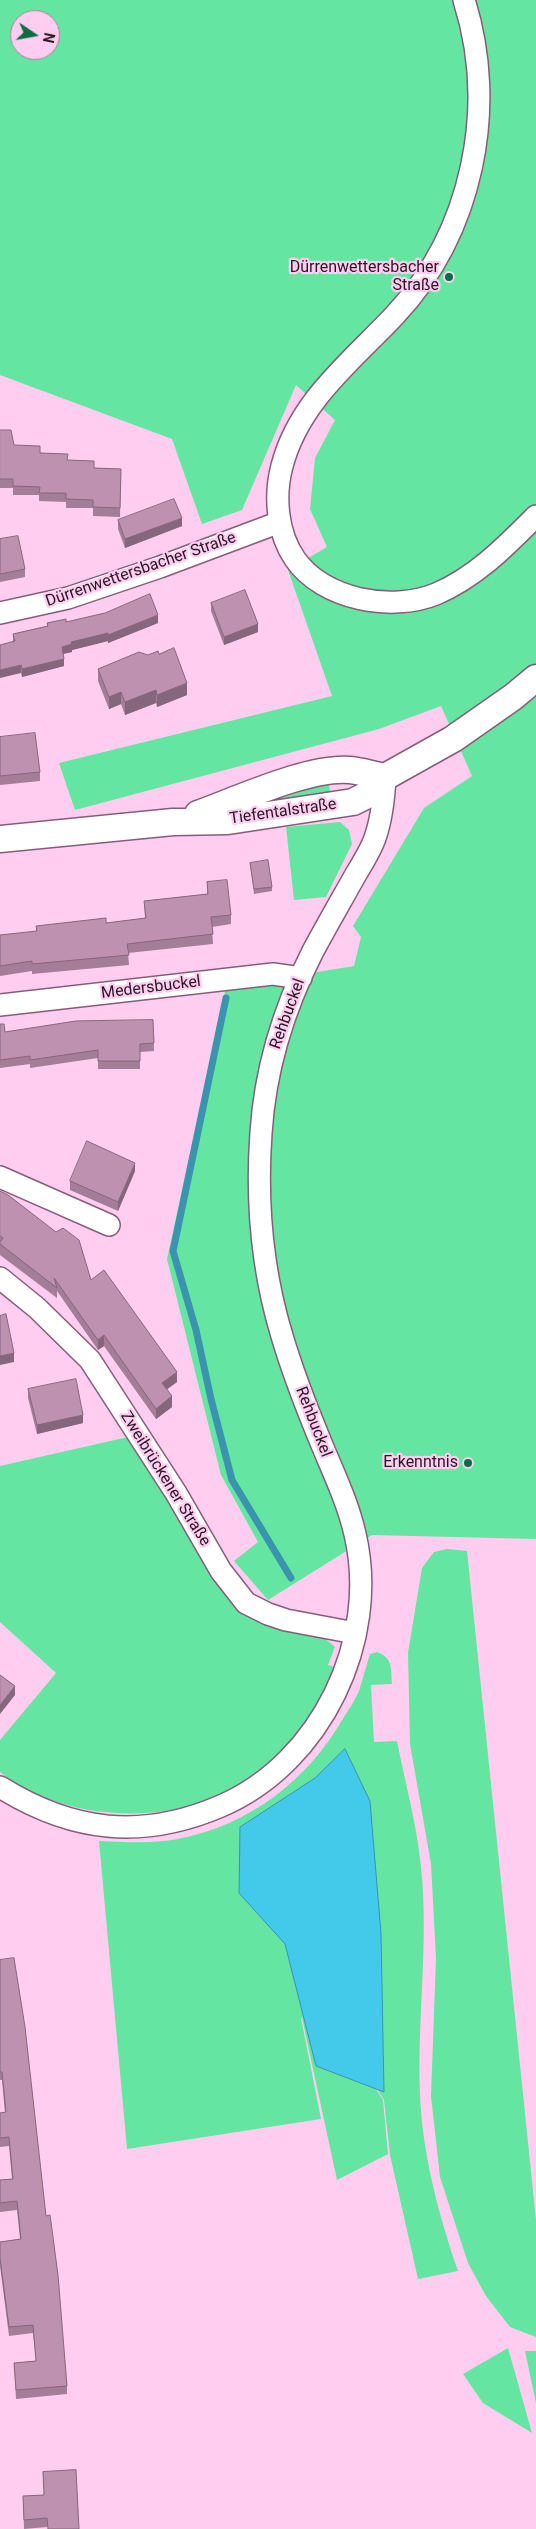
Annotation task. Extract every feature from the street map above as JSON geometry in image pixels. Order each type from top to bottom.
[{"type":"street","points":[[464,0],[478,61],[480,123],[470,172],[455,221],[437,259],[396,313],[353,356],[306,410],[282,467],[278,495],[280,522],[295,560],[320,582],[352,597],[379,603],[408,602],[434,595],[457,584],[488,562],[536,516]]},
{"type":"street","name":"Dürrenwettersbacher Straße","points":[[0,613],[68,598],[160,567],[280,522]]},
{"type":"street","name":"Tiefentalstraße","points":[[0,839],[173,822],[228,821],[340,805],[365,796],[384,777],[454,739],[513,697],[536,678]]},
{"type":"street","name":"Tiefentalstraße","points":[[173,822],[276,785],[334,770],[349,769],[384,777]]},
{"type":"street","name":"Rehbuckel","points":[[0,1788],[34,1807],[62,1818],[117,1826],[164,1824],[203,1813],[228,1803],[274,1774],[307,1740],[325,1714],[338,1687],[355,1633],[360,1569],[356,1536],[347,1505],[314,1427],[281,1335],[269,1286],[262,1246],[259,1194],[265,1088],[276,1046],[301,978],[375,840],[383,809],[384,777]]},
{"type":"street","name":"Medersbuckel","points":[[0,1005],[274,974],[301,978]]},
{"type":"street","points":[[0,1178],[110,1225]]},
{"type":"street","name":"Zweibrückener Straße","points":[[0,1278],[37,1308],[90,1360],[176,1493],[221,1571],[246,1603],[268,1614],[286,1620],[355,1633]]},
{"type":"green space","points":[[0,0],[536,0],[536,1539],[372,1535],[268,1600],[234,1561],[258,1542],[221,1475],[167,1259],[226,987],[354,966],[361,937],[353,926],[424,808],[472,776],[441,706],[379,729],[75,810],[59,763],[332,696],[288,570],[327,547],[310,509],[315,458],[335,420],[296,385],[242,510],[202,524],[172,439],[0,375]]},
{"type":"green space","points":[[328,781],[332,800],[265,809],[263,800]]},
{"type":"green space","points":[[340,822],[349,830],[352,844],[326,897],[294,900],[286,827]]},
{"type":"green space","points":[[128,1437],[221,1585],[323,1637],[335,1647],[328,1665],[337,1668],[302,1730],[261,1771],[231,1790],[211,1799],[186,1807],[158,1812],[102,1812],[74,1807],[22,1787],[0,1772],[0,1740],[56,1673],[0,1622],[0,1466]]},
{"type":"green space","points":[[447,1549],[467,1551],[536,2220],[536,2337],[510,2327],[486,2296],[468,2263],[440,2177],[431,2096],[436,1958],[431,1864],[410,1744],[408,1653],[422,1568],[434,1552]]},
{"type":"green space","points":[[377,1652],[389,1661],[392,1684],[371,1685],[374,1742],[397,1741],[414,1819],[421,1867],[424,1924],[420,2094],[424,2139],[438,2206],[458,2271],[418,2279],[390,2155],[384,2100],[327,2011],[301,2018],[321,2119],[127,2149],[99,1841],[158,1842],[178,1839],[229,1823],[253,1811],[295,1780],[313,1761],[350,1708],[360,1686],[370,1654]]},
{"type":"green space","points":[[327,2013],[383,2100],[388,2154],[337,2180],[302,2018]]},
{"type":"green space","points":[[508,2348],[532,2433],[483,2403],[463,2374]]},
{"type":"green space","points":[[525,2351],[536,2351],[536,2403]]},
{"type":"water","points":[[345,1749],[370,1801],[381,1933],[384,2092],[316,2066],[285,1944],[239,1893],[240,1827],[315,1778]]},
{"type":"building","points":[[0,430],[11,430],[14,445],[40,446],[40,453],[68,454],[67,460],[94,461],[94,468],[121,469],[120,508],[93,507],[93,500],[66,499],[66,493],[39,493],[40,487],[13,486],[13,479],[0,479]]},
{"type":"building","points":[[174,499],[182,518],[125,539],[118,520]]},
{"type":"building","points":[[18,536],[25,569],[0,574],[0,539]]},
{"type":"building","points":[[245,590],[258,624],[224,637],[211,603]]},
{"type":"building","points":[[150,594],[158,615],[108,635],[108,633],[71,642],[72,644],[62,647],[64,659],[22,669],[21,665],[0,670],[0,645],[15,641],[13,634],[48,626],[47,623],[66,619],[66,622],[105,613]]},
{"type":"building","points":[[174,648],[187,683],[157,695],[156,690],[125,702],[121,692],[109,697],[98,669],[139,652],[148,655],[158,651],[159,654]]},
{"type":"building","points":[[35,733],[40,772],[0,776],[0,737]]},
{"type":"building","points":[[268,860],[272,887],[254,889],[250,863]]},
{"type":"building","points":[[227,880],[231,915],[211,917],[213,934],[127,944],[129,955],[32,964],[32,961],[0,966],[0,935],[37,931],[36,926],[106,918],[106,923],[146,918],[144,901],[208,894],[207,882]]},
{"type":"building","points":[[153,1020],[154,1043],[140,1044],[140,1061],[98,1061],[98,1050],[30,1060],[30,1056],[0,1060],[0,1024],[4,1024],[5,1032],[76,1021]]},
{"type":"building","points":[[87,1141],[135,1163],[118,1202],[70,1181]]},
{"type":"building","points":[[0,1191],[56,1232],[63,1228],[79,1240],[91,1280],[104,1270],[177,1372],[162,1383],[172,1396],[156,1409],[104,1335],[98,1340],[54,1278],[57,1288],[0,1244],[3,1238],[0,1236]]},
{"type":"building","points":[[6,1314],[14,1353],[0,1356],[0,1316]]},
{"type":"building","points":[[76,1379],[83,1415],[37,1425],[28,1389]]},
{"type":"building","points":[[0,1675],[15,1686],[0,1705]]},
{"type":"building","points":[[14,1958],[25,2027],[46,2216],[50,2215],[58,2275],[67,2386],[16,2390],[14,2363],[36,2361],[33,2325],[9,2327],[0,2258],[0,2242],[21,2239],[17,2201],[0,2203],[0,2180],[13,2179],[9,2137],[0,2138],[0,2113],[6,2112],[2,2072],[0,2072],[0,1960]]},
{"type":"building","points":[[76,2470],[79,2529],[48,2529],[47,2518],[24,2520],[23,2496],[44,2495],[43,2472]]},
{"type":"waterway","points":[[226,998],[173,1251],[196,1330],[211,1399],[232,1480],[291,1578]]},
{"type":"place","name":"Dürrenwettersbacher Straße","points":[[449,277]]},
{"type":"place","name":"Erkenntnis","points":[[468,1463]]}]
